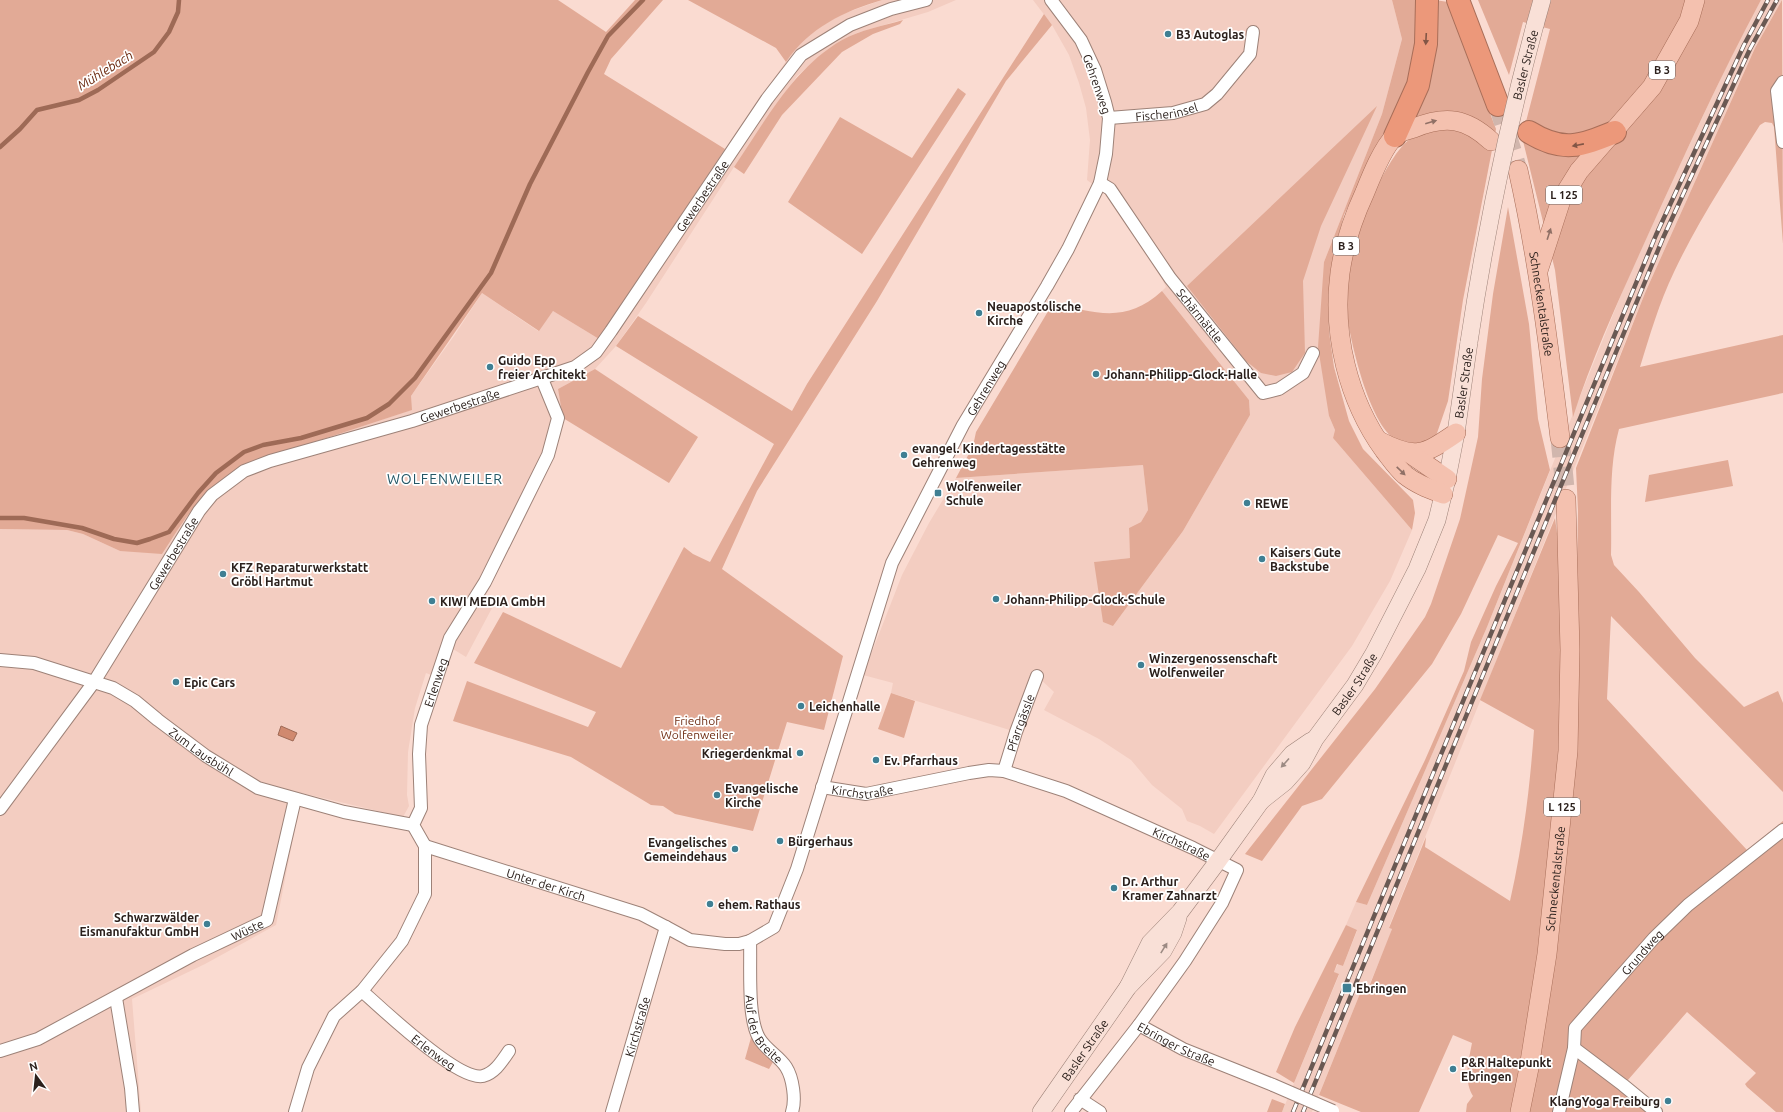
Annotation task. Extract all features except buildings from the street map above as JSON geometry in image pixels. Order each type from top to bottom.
[{"type":"highway","name":"B 3","points":[[1395,136],[1418,85],[1426,44],[1427,0]]},
{"type":"highway","points":[[1458,0],[1498,104]]},
{"type":"highway","points":[[1529,132],[1554,144],[1565,147],[1579,145],[1615,132]]},
{"type":"main road","name":"Basler Straße","points":[[1041,1112],[1128,987],[1163,951],[1173,933],[1180,912],[1261,801],[1274,775],[1292,754],[1315,739],[1355,685],[1389,625],[1428,544],[1445,487],[1456,433],[1493,201],[1512,116],[1542,0]]},
{"type":"main road","name":"B 3","points":[[1615,132],[1652,87],[1688,21],[1695,0]]},
{"type":"main road","points":[[1395,136],[1438,120],[1454,120],[1469,124],[1491,141]]},
{"type":"main road","name":"L 125","points":[[1538,271],[1561,200],[1579,171],[1615,132]]},
{"type":"main road","name":"B 3","points":[[1395,136],[1378,163],[1353,219],[1340,272],[1338,304],[1342,344],[1353,392],[1366,422],[1377,440],[1405,475],[1415,482],[1445,487]]},
{"type":"main road","name":"Schneckentalstraße","points":[[1518,170],[1538,271],[1560,438]]},
{"type":"main road","points":[[1377,440],[1395,450],[1409,454],[1425,452],[1456,433]]},
{"type":"main road","points":[[1409,454],[1445,487]]},
{"type":"main road","name":"Schneckentalstraße","points":[[1520,1112],[1529,1068],[1547,954],[1568,750],[1570,650],[1566,499]]},
{"type":"street","name":"Gewerbestraße","points":[[0,809],[94,682],[199,511],[212,495],[227,482],[244,471],[270,461],[412,421],[575,367],[596,352],[638,294],[767,99],[801,55],[850,24],[891,9],[926,0]]},
{"type":"street","name":"Gehrenweg","points":[[822,787],[892,563],[963,425],[1068,250],[1100,183],[1106,154],[1109,118],[1095,70],[1081,40],[1051,0]]},
{"type":"street","name":"Fischerinsel","points":[[1109,118],[1173,113],[1204,104],[1217,94],[1250,54],[1253,32]]},
{"type":"street","points":[[1783,82],[1777,91],[1783,142]]},
{"type":"street","name":"Schärmättle","points":[[1100,183],[1110,189],[1170,278],[1263,393],[1279,389],[1303,373],[1313,352]]},
{"type":"street","name":"Erlenweg","points":[[413,825],[421,808],[419,754],[421,725],[450,638],[485,582],[548,455],[558,418],[542,378]]},
{"type":"street","name":"Zum Lausbühl","points":[[0,660],[34,663],[113,688],[135,701],[206,756],[258,788],[344,812],[413,825]]},
{"type":"street","name":"Pfarrgässle","points":[[1004,771],[1016,732],[1037,676]]},
{"type":"street","name":"Kirchstraße","points":[[612,1112],[666,927],[690,940],[710,944],[739,944],[750,941],[774,927],[797,869],[822,787],[866,794],[969,773],[989,770],[1004,771],[1066,791],[1218,861]]},
{"type":"street","name":"Wüste","points":[[0,1052],[38,1039],[84,1012],[116,998],[193,955],[267,920],[295,799]]},
{"type":"street","points":[[295,1112],[308,1068],[334,1016],[362,991],[402,941],[425,894],[425,846],[413,825]]},
{"type":"street","name":"Grundweg","points":[[1559,1112],[1574,1048],[1575,1028],[1654,938],[1688,905],[1783,830]]},
{"type":"street","name":"Unter der Kirch","points":[[425,846],[641,914],[666,927]]},
{"type":"street","name":"Ebringer Straße","points":[[1218,861],[1237,870],[1222,903],[1185,961],[1139,1025],[1183,1049],[1335,1111]]},
{"type":"street","name":"Auf der Breite","points":[[750,941],[752,1018],[758,1037],[766,1048],[786,1068],[791,1083],[795,1104],[792,1112]]},
{"type":"street","name":"Erlenweg","points":[[362,991],[407,1032],[469,1076],[482,1076],[495,1070],[508,1051]]},
{"type":"street","points":[[116,998],[131,1088],[133,1112]]},
{"type":"street","points":[[1071,1112],[1139,1025]]},
{"type":"street","points":[[1574,1048],[1656,1112]]},
{"type":"street","points":[[1080,1099],[1100,1112]]},
{"type":"shaded area","points":[[882,0],[956,0],[928,12],[857,33],[842,40],[824,52],[797,76],[734,167],[646,303],[616,346],[595,369],[558,389],[563,411],[563,424],[556,447],[518,531],[482,603],[492,608],[466,657],[453,649],[442,679],[426,673],[415,708],[408,752],[407,795],[409,806],[403,817],[302,793],[276,925],[205,964],[132,999],[141,1112],[0,1112],[0,529],[67,530],[83,534],[120,551],[192,509],[205,493],[233,471],[250,463],[411,410],[411,396],[454,336],[482,293],[538,331],[553,311],[599,339],[695,193],[793,51],[815,30],[840,15]]},
{"type":"shaded area","points":[[1033,0],[1392,0],[1402,39],[1382,114],[1324,262],[1329,416],[1335,430],[1333,438],[1412,530],[1390,581],[1352,646],[1214,834],[1187,821],[1182,809],[1152,785],[1131,760],[1099,739],[1044,710],[1054,692],[1037,676],[1016,732],[891,693],[893,683],[863,675],[902,575],[929,523],[956,478],[1143,465],[1148,510],[1141,522],[1129,528],[1130,558],[1094,562],[1113,626],[1183,531],[1250,415],[1249,400],[1162,291],[1166,287],[1162,279],[1104,193],[1087,180],[1090,140],[1086,108],[1079,83],[1069,55],[1052,25]]},
{"type":"shaded area","points":[[1761,0],[1782,0],[1755,48],[1645,293],[1390,924],[1389,928],[1392,929],[1389,938],[1368,988],[1363,986],[1312,1112],[1282,1112],[1339,975],[1334,972],[1338,964],[1343,966],[1357,931],[1346,925],[1356,902],[1367,905],[1487,627],[1625,285],[1738,42]]},
{"type":"shaded area","points":[[281,726],[297,733],[293,741],[278,735]]},
{"type":"green space","points":[[0,0],[558,0],[606,32],[635,0],[663,0],[611,59],[604,74],[725,149],[599,339],[553,311],[539,331],[482,293],[411,396],[412,410],[250,463],[234,472],[220,481],[198,502],[162,554],[120,551],[83,534],[67,530],[0,529]]},
{"type":"green space","points":[[688,0],[882,0],[841,15],[828,22],[805,40],[786,62],[776,48]]},
{"type":"green space","points":[[1392,0],[1418,0],[1417,55],[1403,97],[1390,128],[1360,181],[1344,215],[1336,244],[1328,296],[1329,332],[1334,367],[1349,421],[1363,449],[1413,500],[1415,513],[1412,530],[1333,438],[1335,430],[1329,416],[1318,347],[1324,262],[1382,114],[1402,39]]},
{"type":"green space","points":[[1435,0],[1448,2],[1496,129],[1495,135],[1406,124]]},
{"type":"green space","points":[[1478,0],[1761,0],[1703,116],[1638,258],[1598,348],[1573,417],[1555,270],[1522,137],[1550,29],[1523,22],[1509,75]]},
{"type":"green space","points":[[1782,0],[1783,244],[1774,127],[1772,123],[1765,122],[1760,125],[1726,179],[1683,253],[1664,295],[1640,367],[1783,335],[1783,393],[1619,429],[1613,460],[1611,492],[1611,555],[1614,565],[1695,658],[1744,707],[1778,691],[1783,703],[1783,792],[1611,616],[1607,699],[1747,850],[1783,821],[1783,1112],[1776,1112],[1747,1087],[1745,1084],[1756,1073],[1687,1012],[1621,1088],[1654,1112],[1528,1112],[1577,567],[1578,511],[1576,468],[1645,293],[1755,48]]},
{"type":"green space","name":"Friedhof Wolfenweiler","points":[[1044,14],[1052,25],[1006,81],[877,301],[757,491],[722,569],[843,656],[824,730],[787,722],[753,831],[675,814],[663,806],[651,805],[571,757],[453,721],[467,681],[588,727],[596,712],[474,663],[503,612],[621,668],[684,547],[693,554],[710,562],[774,444],[616,346],[638,316],[792,411],[807,384]]},
{"type":"green space","points":[[903,20],[900,24],[873,34],[842,52],[782,115],[744,174],[734,167],[781,97],[809,65],[842,40],[864,31]]},
{"type":"green space","points":[[958,88],[966,94],[862,254],[788,202],[840,117],[912,158]]},
{"type":"green space","points":[[1377,106],[1321,226],[1303,281],[1305,353],[1292,372],[1276,376],[1261,373],[1246,361],[1187,286]]},
{"type":"green space","points":[[1454,126],[1492,150],[1463,300],[1448,401],[1436,436],[1419,446],[1398,441],[1386,431],[1369,400],[1356,360],[1348,323],[1345,304],[1346,283],[1350,256],[1360,224],[1385,171],[1394,157],[1403,145],[1413,137],[1427,132]]},
{"type":"green space","points":[[1508,207],[1529,324],[1538,419],[1550,470],[1487,627],[1367,905],[1356,902],[1425,760],[1464,671],[1471,642],[1496,586],[1518,543],[1498,535],[1461,614],[1432,664],[1322,799],[1302,806],[1262,861],[1245,854],[1375,689],[1425,617],[1431,604],[1460,519],[1478,437],[1482,379],[1493,294]]},
{"type":"green space","points":[[1162,291],[1249,400],[1250,415],[1183,531],[1113,626],[1103,622],[1094,562],[1130,558],[1129,528],[1141,522],[1148,510],[1143,465],[956,478],[973,446],[976,432],[1053,303],[1097,312],[1123,312],[1136,308],[1149,301]]},
{"type":"green space","points":[[595,369],[698,437],[669,483],[563,418],[558,389]]},
{"type":"green space","points":[[1728,460],[1733,486],[1645,502],[1649,475]]},
{"type":"green space","points":[[1555,518],[1559,549],[1561,700],[1556,786],[1540,939],[1523,1054],[1511,1112],[1466,1112],[1467,1104],[1473,1096],[1467,1076],[1472,1043],[1453,1035],[1419,1112],[1361,1112],[1319,1095],[1363,986],[1369,987],[1392,929],[1389,928],[1426,837],[1425,847],[1510,901],[1519,858],[1525,816],[1534,730],[1480,700]]},
{"type":"green space","points":[[891,693],[915,701],[904,738],[878,729]]},
{"type":"green space","points":[[1346,925],[1357,930],[1343,966],[1337,964],[1334,972],[1339,974],[1294,1083],[1276,1072],[1295,1027]]},
{"type":"green space","points":[[752,1034],[760,1050],[773,1062],[769,1069],[745,1059]]},
{"type":"green space","points":[[1272,1099],[1285,1104],[1282,1112],[1267,1112]]},
{"type":"waterway","name":"Mühlebach","points":[[0,147],[20,129],[37,110],[79,100],[98,90],[154,52],[169,32],[178,12],[179,0]]},
{"type":"waterway","points":[[0,518],[24,518],[82,528],[114,539],[137,543],[169,532],[198,493],[216,473],[244,452],[263,445],[301,438],[367,418],[389,404],[415,378],[491,273],[530,184],[608,36],[643,0]]},
{"type":"tunnel","points":[[1498,105],[1518,170]]},
{"type":"tunnel","points":[[1560,438],[1566,499]]},
{"type":"railway","points":[[1293,1112],[1656,235],[1744,45],[1768,0]]},
{"type":"railway","points":[[1303,1112],[1663,238],[1750,49],[1777,0]]},
{"type":"place","name":"B3 Autoglas","points":[[1168,34]]},
{"type":"place","name":"Neuapostolische Kirche","points":[[979,313]]},
{"type":"place","name":"Guido Epp freier Architekt","points":[[490,367]]},
{"type":"place","name":"Johann-Philipp-Glock-Halle","points":[[1096,374]]},
{"type":"place","name":"evangel. Kindertagesstätte Gehrenweg","points":[[904,455]]},
{"type":"place","name":"Wolfenweiler Schule","points":[[938,493]]},
{"type":"place","name":"REWE","points":[[1247,503]]},
{"type":"place","name":"Kaisers Gute Backstube","points":[[1262,559]]},
{"type":"place","name":"KFZ Reparaturwerkstatt Gröbl Hartmut","points":[[223,574]]},
{"type":"place","name":"Johann-Philipp-Glock-Schule","points":[[996,599]]},
{"type":"place","name":"KIWI MEDIA GmbH","points":[[432,601]]},
{"type":"place","name":"Winzergenossenschaft Wolfenweiler","points":[[1141,665]]},
{"type":"place","name":"Epic Cars","points":[[176,682]]},
{"type":"place","name":"Leichenhalle","points":[[801,706]]},
{"type":"place","name":"Kriegerdenkmal","points":[[800,753]]},
{"type":"place","name":"Ev. Pfarrhaus","points":[[876,760]]},
{"type":"place","name":"Evangelische Kirche","points":[[717,795]]},
{"type":"place","name":"Bürgerhaus","points":[[780,841]]},
{"type":"place","name":"Evangelisches Gemeindehaus","points":[[735,849]]},
{"type":"place","name":"Dr. Arthur Kramer Zahnarzt","points":[[1114,888]]},
{"type":"place","name":"ehem. Rathaus","points":[[710,904]]},
{"type":"place","name":"Schwarzwälder Eismanufaktur GmbH","points":[[207,924]]},
{"type":"place","name":"Ebringen","points":[[1347,988]]},
{"type":"place","name":"P&R Haltepunkt Ebringen","points":[[1453,1069]]},
{"type":"place","name":"KlangYoga Freiburg","points":[[1668,1101]]},
{"type":"district","name":"WOLFENWEILER","points":[[445,479]]}]
